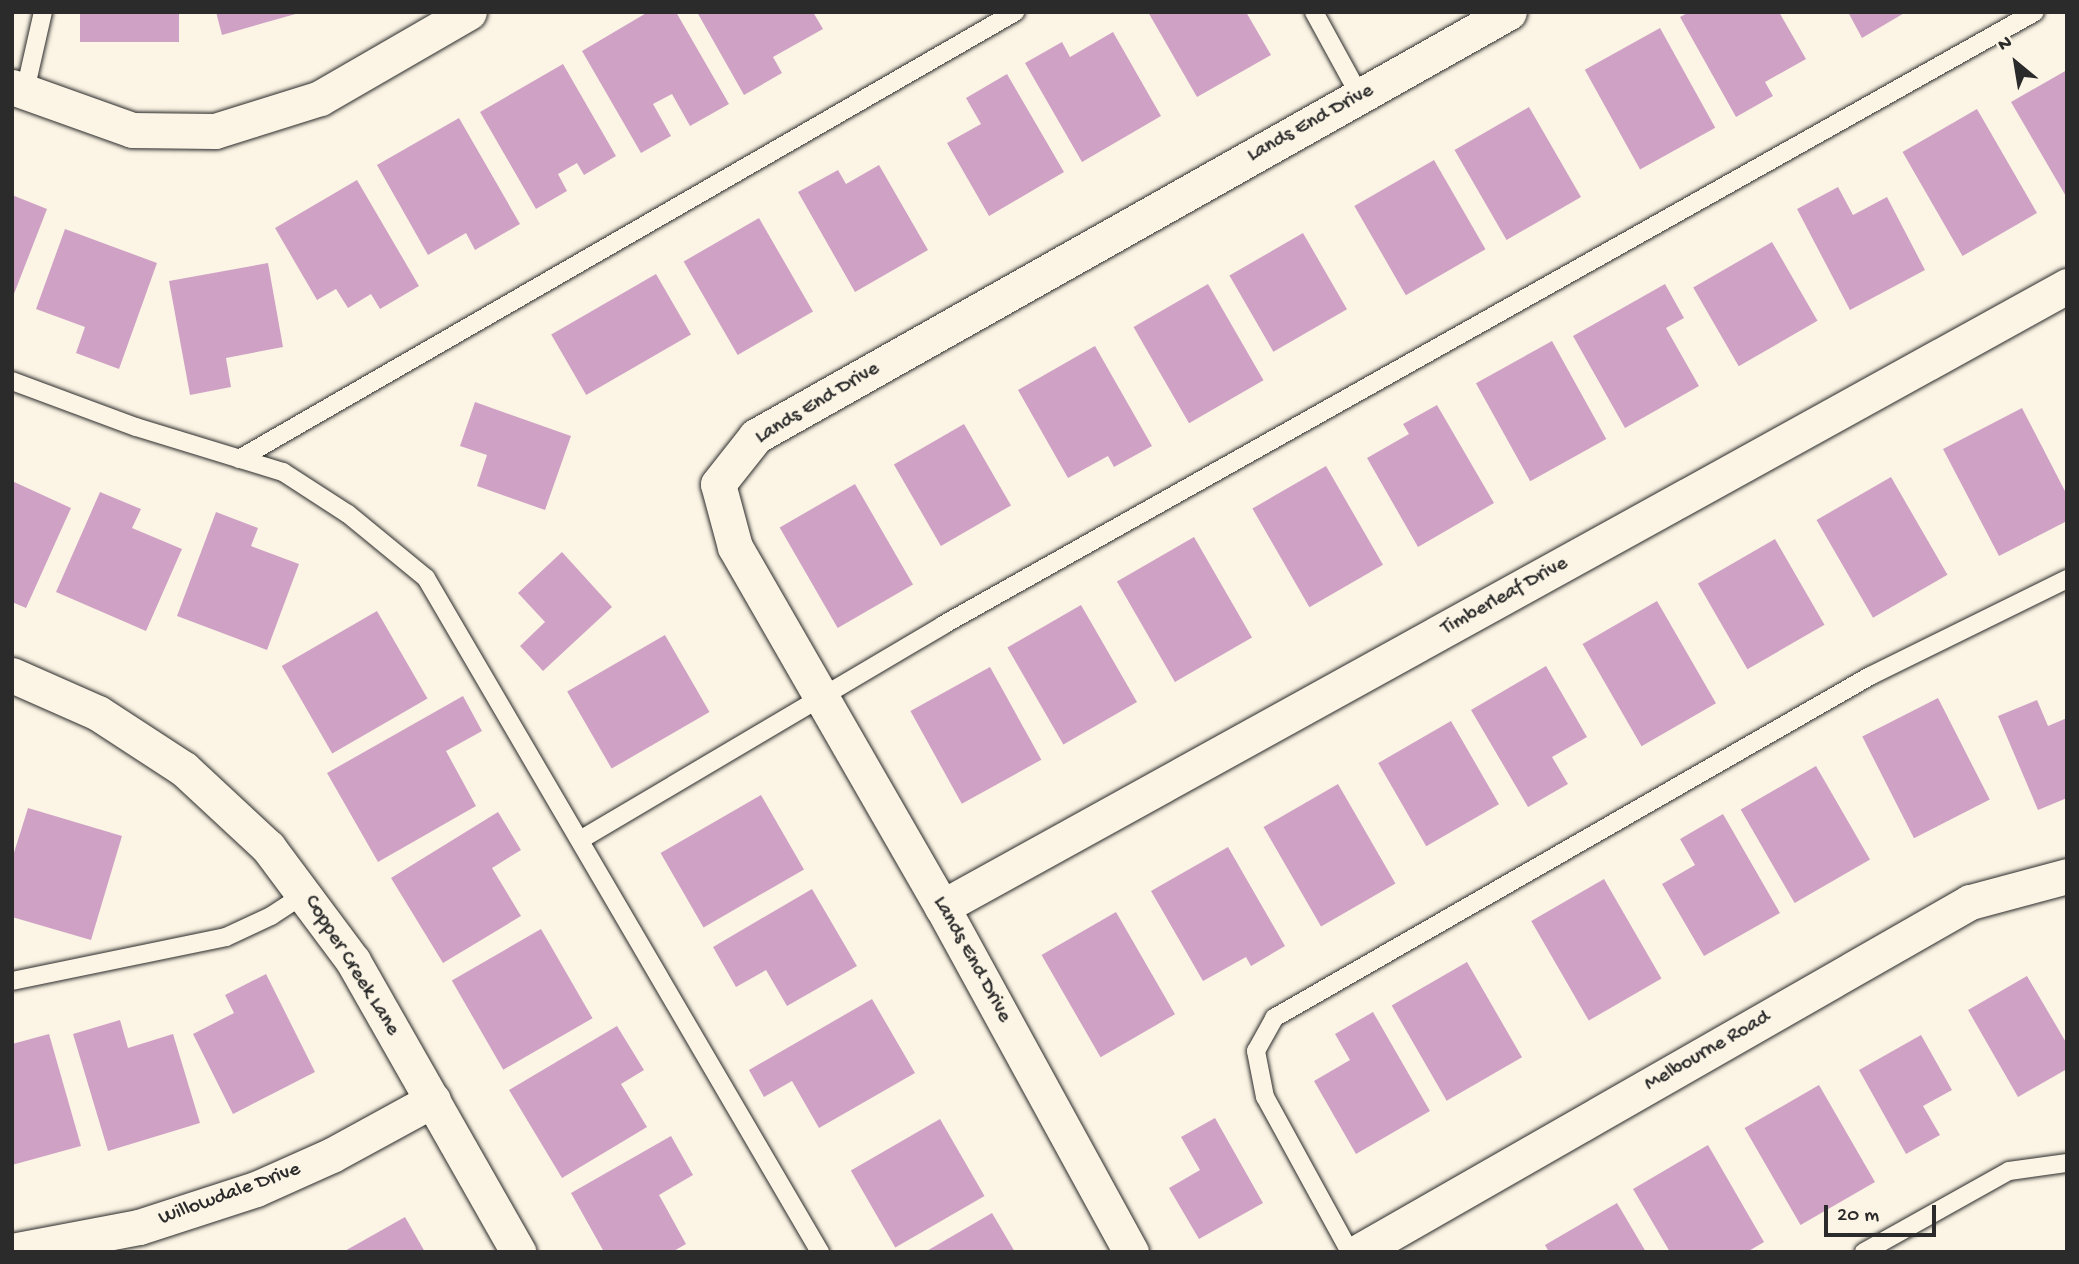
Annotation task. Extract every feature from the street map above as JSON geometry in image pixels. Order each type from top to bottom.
[{"type":"street","points":[[19,89],[132,130],[215,131],[320,98],[469,12]]},
{"type":"street","name":"Lands End Drive","points":[[1131,1252],[942,907],[734,547],[719,488],[756,436],[1509,12]]},
{"type":"street","name":"Timberleaf Drive","points":[[942,907],[2067,286]]},
{"type":"street","name":"Copper Creek Lane","points":[[12,675],[98,713],[184,769],[268,847],[306,893],[353,961],[519,1252]]},
{"type":"street","name":"Melbourne Road","points":[[1358,1252],[1970,902],[2067,876]]},
{"type":"street","name":"Willowdale Drive","points":[[12,1251],[139,1227],[256,1189],[332,1156],[433,1100]]},
{"type":"lane","points":[[19,89],[43,12]]},
{"type":"lane","points":[[239,459],[1015,12]]},
{"type":"lane","points":[[1314,12],[1360,96]]},
{"type":"lane","points":[[580,840],[823,700],[943,625],[2035,12]]},
{"type":"lane","points":[[12,381],[283,472],[393,548],[426,578],[820,1252]]},
{"type":"lane","points":[[1350,1252],[1265,1097],[1256,1051],[1274,1018],[1870,677],[2067,579]]},
{"type":"lane","points":[[12,982],[226,937],[271,916],[306,893]]},
{"type":"lane","points":[[1864,1252],[2009,1171],[2067,1163]]},
{"type":"building","points":[[80,12],[179,12],[179,42],[80,42]]},
{"type":"building","points":[[216,12],[299,12],[299,13],[222,35]]},
{"type":"building","points":[[648,12],[676,12],[729,104],[690,126],[672,94],[653,104],[671,136],[641,153],[582,51]]},
{"type":"building","points":[[697,12],[813,12],[823,29],[773,57],[782,73],[744,95]]},
{"type":"building","points":[[1148,12],[1246,12],[1271,55],[1197,97]]},
{"type":"building","points":[[1689,12],[1779,12],[1806,59],[1765,82],[1773,96],[1736,117],[1680,17]]},
{"type":"building","points":[[1848,12],[1906,12],[1862,38]]},
{"type":"building","points":[[1660,28],[1715,128],[1640,169],[1585,70]]},
{"type":"building","points":[[1113,32],[1161,116],[1082,162],[1025,63],[1062,42],[1070,57]]},
{"type":"building","points":[[563,64],[616,156],[584,175],[577,163],[558,174],[567,191],[536,209],[480,112]]},
{"type":"building","points":[[2067,70],[2067,198],[2011,102]]},
{"type":"building","points":[[1007,74],[1064,172],[989,216],[947,143],[981,124],[966,98]]},
{"type":"building","points":[[1529,107],[1581,197],[1507,240],[1455,150]]},
{"type":"building","points":[[1977,109],[2037,213],[1963,256],[1903,152]]},
{"type":"building","points":[[459,118],[520,224],[475,250],[466,233],[428,255],[377,165]]},
{"type":"building","points":[[1434,160],[1486,249],[1406,295],[1354,206]]},
{"type":"building","points":[[879,165],[928,250],[855,292],[798,192],[838,170],[846,184]]},
{"type":"building","points":[[357,180],[419,286],[380,309],[371,294],[348,308],[336,289],[317,300],[275,228]]},
{"type":"building","points":[[1838,187],[1853,215],[1887,197],[1925,270],[1850,310],[1797,209]]},
{"type":"building","points":[[12,195],[47,209],[12,299]]},
{"type":"building","points":[[759,218],[813,312],[738,355],[684,262]]},
{"type":"building","points":[[65,229],[157,263],[119,369],[76,353],[85,327],[36,309]]},
{"type":"building","points":[[1303,233],[1347,309],[1273,352],[1229,276]]},
{"type":"building","points":[[1772,242],[1818,321],[1739,366],[1693,288]]},
{"type":"building","points":[[268,263],[283,347],[226,358],[231,387],[190,395],[169,281]]},
{"type":"building","points":[[656,274],[691,335],[586,395],[551,335]]},
{"type":"building","points":[[1208,284],[1264,380],[1189,423],[1134,327]]},
{"type":"building","points":[[1665,284],[1684,318],[1666,328],[1699,386],[1625,428],[1573,336]]},
{"type":"building","points":[[1552,341],[1606,439],[1530,481],[1476,383]]},
{"type":"building","points":[[1095,346],[1152,446],[1114,467],[1108,456],[1068,478],[1018,390]]},
{"type":"building","points":[[475,402],[571,436],[545,510],[477,486],[487,455],[460,446]]},
{"type":"building","points":[[1437,405],[1494,503],[1418,547],[1367,458],[1409,434],[1403,424]]},
{"type":"building","points":[[2022,408],[2067,495],[2067,521],[1999,556],[1943,449]]},
{"type":"building","points":[[964,424],[1011,505],[941,546],[894,464]]},
{"type":"building","points":[[1326,466],[1383,565],[1309,607],[1252,508]]},
{"type":"building","points":[[1891,477],[1948,575],[1873,618],[1817,520]]},
{"type":"building","points":[[12,481],[71,508],[26,608],[12,602]]},
{"type":"building","points":[[855,484],[913,584],[838,628],[780,528]]},
{"type":"building","points":[[100,492],[141,509],[132,528],[182,549],[146,631],[56,592]]},
{"type":"building","points":[[216,512],[258,528],[251,546],[299,564],[267,650],[177,616]]},
{"type":"building","points":[[1194,537],[1252,637],[1175,682],[1117,582]]},
{"type":"building","points":[[1775,539],[1824,625],[1747,669],[1698,584]]},
{"type":"building","points":[[562,552],[612,607],[543,671],[520,646],[545,622],[518,593]]},
{"type":"building","points":[[1657,601],[1716,703],[1642,746],[1583,644]]},
{"type":"building","points":[[1081,605],[1137,702],[1063,744],[1007,648]]},
{"type":"building","points":[[377,611],[428,698],[332,753],[282,666]]},
{"type":"building","points":[[665,635],[710,712],[612,769],[567,692]]},
{"type":"building","points":[[1546,666],[1587,737],[1552,757],[1568,784],[1528,807],[1471,710]]},
{"type":"building","points":[[990,667],[1041,760],[962,804],[910,711]]},
{"type":"building","points":[[463,696],[482,731],[446,751],[476,806],[378,862],[327,773]]},
{"type":"building","points":[[1938,698],[1990,800],[1914,838],[1862,737]]},
{"type":"building","points":[[2037,700],[2048,726],[2067,718],[2067,798],[2038,810],[1998,716]]},
{"type":"building","points":[[1451,721],[1499,804],[1426,846],[1378,763]]},
{"type":"building","points":[[1816,766],[1870,860],[1795,903],[1741,810]]},
{"type":"building","points":[[1338,784],[1396,884],[1321,927],[1264,827]]},
{"type":"building","points":[[761,795],[804,869],[704,927],[661,853]]},
{"type":"building","points":[[28,808],[122,836],[91,940],[12,917],[12,859]]},
{"type":"building","points":[[498,812],[521,850],[492,868],[521,916],[443,963],[391,878]]},
{"type":"building","points":[[1723,814],[1780,913],[1704,956],[1662,884],[1695,865],[1680,839]]},
{"type":"building","points":[[1228,847],[1285,946],[1251,966],[1246,957],[1203,981],[1151,891]]},
{"type":"building","points":[[1604,879],[1662,979],[1589,1021],[1531,921]]},
{"type":"building","points":[[812,889],[857,966],[787,1006],[766,970],[736,987],[713,947]]},
{"type":"building","points":[[1116,912],[1175,1014],[1101,1057],[1042,955]]},
{"type":"building","points":[[541,929],[592,1018],[503,1070],[452,980]]},
{"type":"building","points":[[1467,962],[1522,1057],[1447,1101],[1392,1005]]},
{"type":"building","points":[[266,974],[315,1072],[233,1114],[193,1034],[234,1013],[225,995]]},
{"type":"building","points":[[2027,976],[2067,1044],[2067,1069],[2018,1097],[1968,1010]]},
{"type":"building","points":[[872,999],[915,1073],[819,1128],[792,1081],[764,1097],[749,1070]]},
{"type":"building","points":[[1373,1012],[1430,1111],[1356,1154],[1314,1081],[1350,1060],[1335,1034]]},
{"type":"building","points":[[120,1020],[128,1048],[173,1034],[200,1123],[108,1151],[73,1034]]},
{"type":"building","points":[[617,1026],[644,1070],[621,1084],[647,1127],[562,1178],[509,1090]]},
{"type":"building","points":[[49,1034],[81,1146],[12,1165],[12,1044]]},
{"type":"building","points":[[1921,1035],[1952,1090],[1923,1106],[1940,1135],[1906,1154],[1859,1070]]},
{"type":"building","points":[[1819,1085],[1875,1182],[1801,1225],[1745,1128]]},
{"type":"building","points":[[1215,1118],[1263,1203],[1199,1239],[1169,1188],[1200,1170],[1181,1137]]},
{"type":"building","points":[[940,1119],[984,1196],[895,1248],[851,1170]]},
{"type":"building","points":[[671,1136],[693,1175],[659,1195],[686,1244],[672,1252],[604,1252],[571,1193]]},
{"type":"building","points":[[1708,1145],[1764,1242],[1747,1252],[1670,1252],[1633,1189]]},
{"type":"building","points":[[1617,1203],[1646,1252],[1549,1252],[1545,1245]]},
{"type":"building","points":[[992,1213],[1015,1252],[925,1252]]},
{"type":"building","points":[[405,1217],[425,1252],[343,1252]]}]
